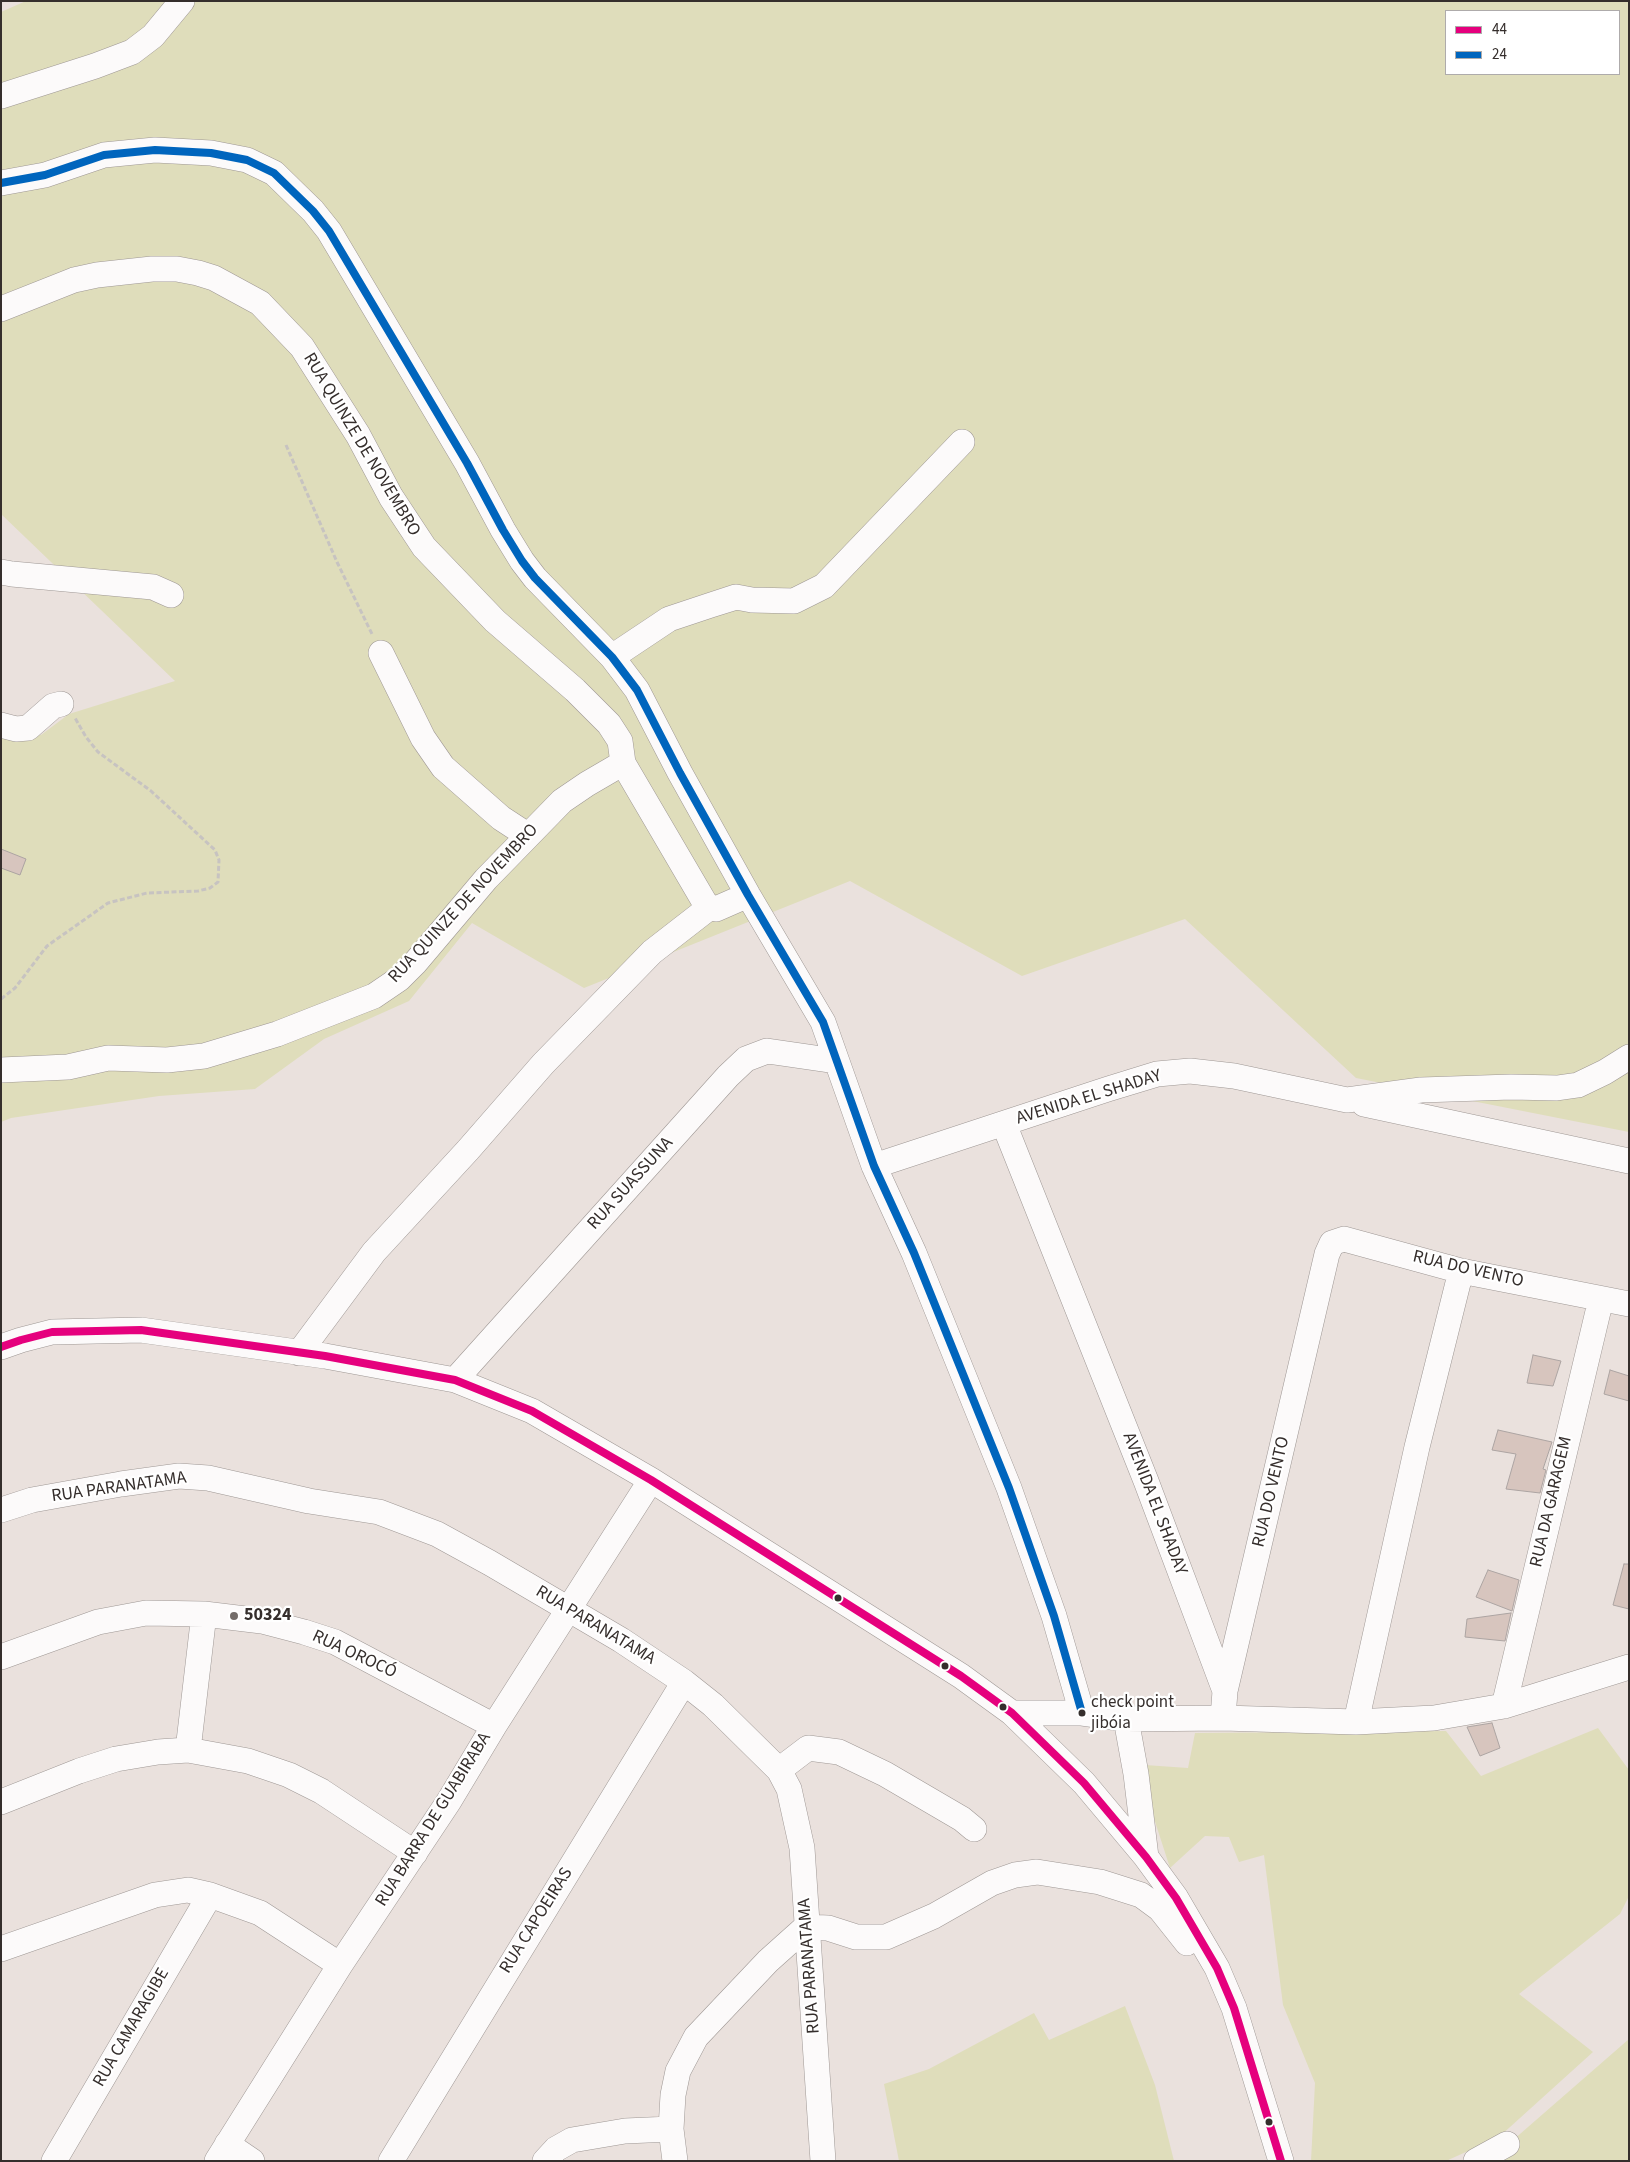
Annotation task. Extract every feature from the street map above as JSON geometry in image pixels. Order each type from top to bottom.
[{"type":"street","points":[[1,96],[80,72],[132,52],[153,36],[182,1]]},
{"type":"street","points":[[1,183],[44,175],[104,155],[155,150],[211,153],[247,160],[274,173],[313,211],[328,232],[412,370],[522,561],[534,578],[612,657],[637,690],[680,773],[748,895],[823,1022],[874,1166],[914,1253],[1009,1488],[1054,1616],[1082,1713]]},
{"type":"street","name":"RUA QUINZE DE NOVEMBRO","points":[[1,310],[74,280],[97,275],[152,269],[177,269],[214,278],[260,303],[302,347],[358,435],[391,497],[424,547],[495,621],[599,712],[620,741],[623,763],[705,903],[710,908]]},
{"type":"street","points":[[612,657],[669,619],[736,597],[752,600],[794,601],[824,586],[962,442]]},
{"type":"street","points":[[1,572],[153,587],[171,595]]},
{"type":"street","points":[[381,653],[423,738],[443,767],[501,818],[527,835]]},
{"type":"street","points":[[1,725],[16,729],[28,728],[53,706],[61,704]]},
{"type":"street","name":"RUA QUINZE DE NOVEMBRO","points":[[1,1070],[68,1067],[108,1058],[167,1060],[204,1056],[277,1034],[374,996],[399,979],[415,963],[486,879],[562,801],[623,763]]},
{"type":"street","points":[[299,1352],[374,1252],[468,1150],[543,1064],[652,952],[710,908],[721,908],[748,895]]},
{"type":"street","name":"RUA SUASSUNA","points":[[455,1380],[728,1076],[746,1059],[767,1051],[836,1062]]},
{"type":"street","name":"AVENIDA EL SHADAY","points":[[874,1166],[1157,1074],[1190,1071],[1234,1076],[1347,1100],[1421,1090],[1557,1088],[1578,1085],[1605,1072],[1629,1057]]},
{"type":"street","points":[[1347,1100],[1629,1161]]},
{"type":"street","name":"AVENIDA EL SHADAY","points":[[1004,1124],[1146,1481],[1225,1691]]},
{"type":"street","name":"RUA DO VENTO","points":[[1223,1718],[1225,1691],[1332,1243],[1344,1239],[1461,1271],[1629,1304]]},
{"type":"street","points":[[1356,1722],[1417,1447],[1461,1271]]},
{"type":"street","name":"RUA DA GARAGEM","points":[[1504,1706],[1601,1299]]},
{"type":"street","points":[[1,1347],[52,1332],[141,1330],[299,1352],[455,1380],[532,1412],[651,1480],[961,1676],[1012,1713],[1084,1783],[1146,1857],[1176,1898],[1217,1968],[1234,2008],[1281,2161]]},
{"type":"street","name":"RUA PARANATAMA","points":[[1,1510],[32,1500],[179,1476],[208,1478],[309,1501],[379,1512],[437,1534],[483,1559],[568,1611],[621,1640],[684,1682],[713,1705],[778,1770],[789,1789],[802,1848],[823,2161]]},
{"type":"street","name":"RUA BARRA DE GUABIRABA","points":[[222,2153],[340,1965],[415,1853],[651,1480]]},
{"type":"street","name":"RUA OROCÓ","points":[[1,1656],[98,1622],[146,1613],[204,1614],[262,1621],[335,1642],[494,1726]]},
{"type":"street","points":[[188,1750],[204,1614]]},
{"type":"street","points":[[1012,1713],[1082,1713],[1126,1719],[1223,1718],[1356,1722],[1434,1718],[1504,1706],[1629,1667]]},
{"type":"street","name":"RUA CAPOEIRAS","points":[[391,2161],[684,1682]]},
{"type":"street","points":[[1126,1719],[1136,1774],[1146,1857]]},
{"type":"street","points":[[778,1770],[808,1748],[839,1752],[885,1774],[962,1819],[974,1829]]},
{"type":"street","points":[[1,1802],[79,1771],[116,1759],[158,1752],[188,1750],[248,1760],[289,1775],[321,1792],[415,1853]]},
{"type":"street","points":[[676,2161],[671,2129],[672,2095],[678,2071],[696,2037],[768,1962],[806,1927],[828,1928],[856,1937],[886,1937],[912,1927],[992,1883],[1010,1876],[1037,1872],[1100,1882],[1141,1895],[1160,1908],[1234,2008]]},
{"type":"street","points":[[1,1949],[155,1895],[188,1890],[210,1895],[260,1914],[340,1965]]},
{"type":"street","name":"RUA CAMARAGIBE","points":[[54,2161],[210,1895]]},
{"type":"street","points":[[545,2161],[556,2149],[572,2140],[625,2131],[671,2129]]},
{"type":"street","points":[[1476,2161],[1507,2144]]},
{"type":"street","points":[[222,2153],[252,2161]]},
{"type":"path","points":[[286,445],[337,562],[381,653]]},
{"type":"path","points":[[1,999],[15,988],[47,946],[108,903],[147,893],[198,891],[210,888],[218,882],[218,860],[215,850],[151,791],[98,752],[86,738],[68,707],[61,704]]},
{"type":"shaded area","points":[[26,1],[1629,1],[1629,1132],[1356,1078],[1185,919],[1022,976],[850,881],[584,988],[472,923],[409,1001],[324,1039],[255,1089],[159,1096],[11,1118],[1,1122],[1,730],[41,735],[69,714],[175,681],[1,514],[1,12]]},
{"type":"shaded area","points":[[1598,1728],[1629,1770],[1629,1896],[1620,1914],[1519,1994],[1593,2052],[1499,2137],[1446,2161],[1311,2161],[1315,2083],[1283,2005],[1264,1855],[1239,1862],[1229,1837],[1205,1836],[1170,1868],[1149,1803],[1145,1765],[1188,1768],[1195,1733],[1446,1731],[1481,1776]]},
{"type":"shaded area","points":[[1125,2006],[1155,2085],[1174,2161],[899,2161],[884,2084],[929,2069],[1034,2013],[1049,2040]]},
{"type":"shaded area","points":[[1629,2039],[1629,2161],[1489,2161]]},
{"type":"building","points":[[1,849],[26,859],[20,875],[1,868]]},
{"type":"building","points":[[1533,1355],[1561,1361],[1553,1386],[1527,1383]]},
{"type":"building","points":[[1610,1370],[1629,1376],[1629,1401],[1604,1394]]},
{"type":"building","points":[[1498,1430],[1552,1442],[1543,1469],[1546,1470],[1540,1493],[1506,1489],[1516,1454],[1492,1450]]},
{"type":"building","points":[[1624,1564],[1629,1564],[1629,1609],[1613,1605]]},
{"type":"building","points":[[1488,1570],[1519,1580],[1512,1611],[1476,1597]]},
{"type":"building","points":[[1511,1613],[1505,1641],[1465,1637],[1467,1619]]},
{"type":"building","points":[[1492,1723],[1500,1748],[1480,1756],[1467,1727]]},
{"type":"transit line","name":"24","points":[[1,183],[45,175],[104,155],[155,150],[211,153],[247,160],[274,173],[313,211],[329,231],[467,463],[522,561],[535,578],[612,657],[637,690],[680,773],[748,895],[823,1022],[874,1166],[914,1253],[1009,1488],[1054,1616],[1082,1713]]},
{"type":"transit line","name":"44","points":[[1,1347],[52,1332],[141,1330],[325,1356],[455,1380],[532,1411],[651,1480],[961,1676],[1012,1713],[1084,1783],[1146,1857],[1176,1898],[1217,1968],[1234,2008],[1281,2161]]},
{"type":"place","name":"50324","points":[[234,1616]]},
{"type":"place","name":"check point jibóia","points":[[1082,1713]]}]
